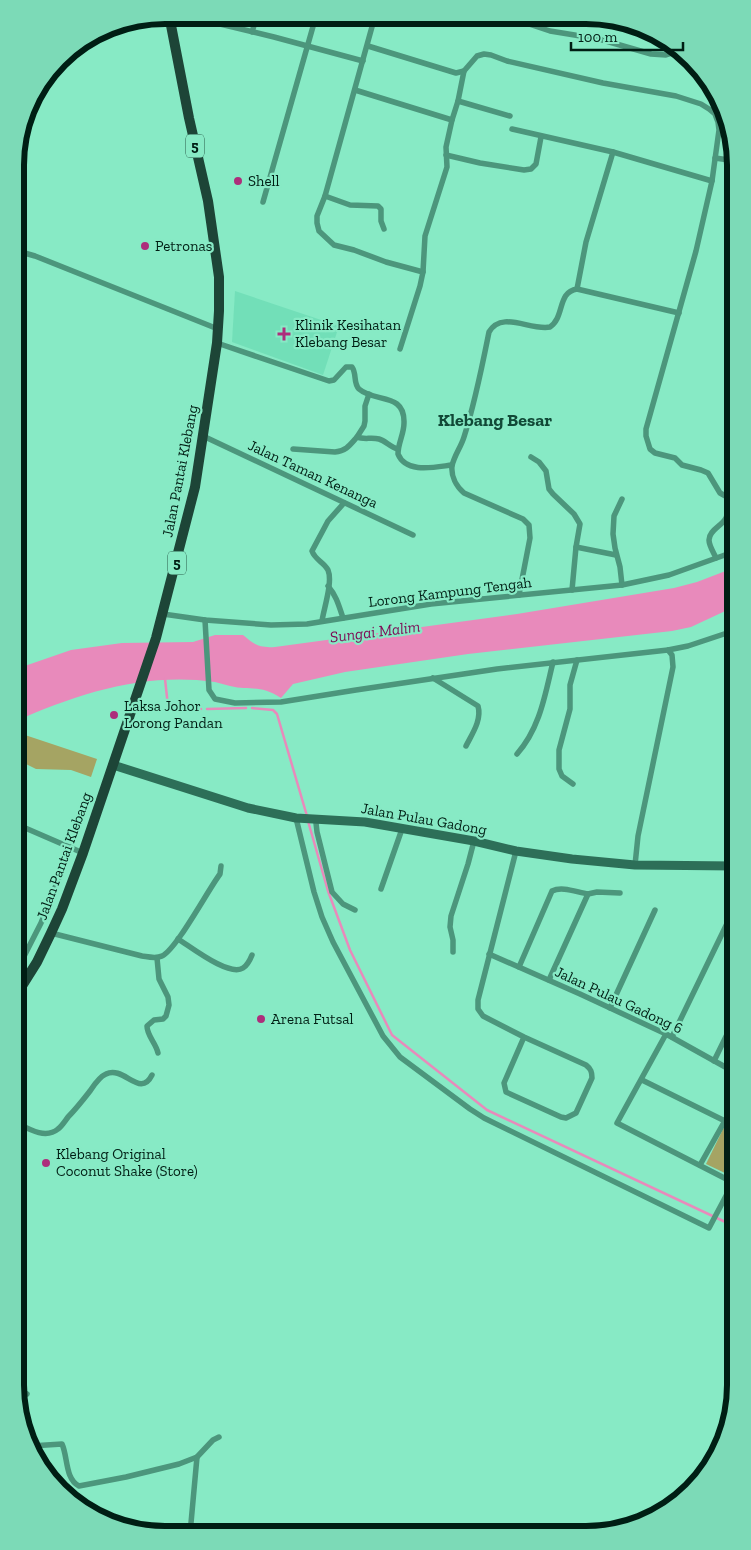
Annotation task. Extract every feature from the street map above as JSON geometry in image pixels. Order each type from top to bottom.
[{"type":"highway","name":"Jalan Pantai Klebang","points":[[24,983],[51,933],[84,853],[156,638],[195,487],[203,436],[217,343],[219,292],[216,254],[208,201],[189,118],[171,24]]},
{"type":"main road","name":"Jalan Pulau Gadong","points":[[113,765],[248,808],[298,818],[365,822],[572,860],[635,865],[727,866]]},
{"type":"street","points":[[220,24],[308,45],[363,61]]},
{"type":"street","points":[[252,32],[254,24]]},
{"type":"street","points":[[263,202],[314,24]]},
{"type":"street","points":[[374,24],[325,196],[317,216],[317,223],[320,231],[334,245],[423,272]]},
{"type":"street","points":[[529,24],[550,31],[599,39],[651,54],[666,55],[672,53]]},
{"type":"street","points":[[368,46],[456,73],[464,72]]},
{"type":"street","points":[[400,348],[420,286],[423,272],[425,236],[447,167],[446,147],[464,72],[476,56],[491,55],[507,61],[628,88],[676,96],[702,104],[715,114],[718,122],[719,130],[712,181],[696,251],[646,429],[646,436],[650,449],[655,453],[675,458],[682,465],[708,473],[720,493],[727,497]]},
{"type":"street","points":[[355,90],[452,120]]},
{"type":"street","points":[[458,101],[510,116]]},
{"type":"street","points":[[512,129],[613,152],[712,181]]},
{"type":"street","points":[[446,156],[524,170],[532,169],[536,164],[541,136]]},
{"type":"street","points":[[577,289],[586,242],[613,152]]},
{"type":"street","points":[[715,158],[727,160]]},
{"type":"street","points":[[325,196],[350,205],[378,206],[381,209],[380,221],[384,229]]},
{"type":"street","points":[[24,253],[218,329]]},
{"type":"street","points":[[520,596],[530,538],[529,525],[523,519],[471,497],[458,488],[453,477],[452,465],[464,439],[489,332],[492,327],[504,321],[540,328],[550,326],[557,319],[565,295],[577,289],[679,313]]},
{"type":"street","points":[[217,343],[329,381],[334,380],[346,367],[352,367],[357,387],[369,394],[390,400],[401,408],[404,415],[404,430],[398,454],[403,462],[427,468],[452,465]]},
{"type":"street","points":[[293,450],[335,452],[346,449],[357,437],[366,421],[365,406],[369,394]]},
{"type":"street","name":"Jalan Taman Kenanga","points":[[203,436],[413,535]]},
{"type":"street","points":[[357,437],[364,439],[376,438],[386,442],[392,448],[398,449]]},
{"type":"street","points":[[531,457],[539,462],[546,471],[549,489],[552,494],[578,518],[580,524],[572,590]]},
{"type":"street","points":[[622,499],[614,516],[613,534],[622,586]]},
{"type":"street","points":[[322,622],[329,575],[327,568],[312,552],[328,521],[344,503]]},
{"type":"street","points":[[716,558],[708,539],[710,534],[722,524],[727,515]]},
{"type":"street","points":[[576,547],[616,555]]},
{"type":"street","name":"Lorong Kampung Tengah","points":[[163,614],[204,620],[287,625],[322,622],[431,604],[622,586],[670,575],[727,554]]},
{"type":"street","points":[[328,586],[337,600],[342,618]]},
{"type":"street","points":[[204,620],[209,690],[212,696],[220,701],[266,703],[553,662],[668,650],[688,646],[727,633]]},
{"type":"street","points":[[635,865],[647,787],[673,667],[672,655],[668,650]]},
{"type":"street","points":[[573,784],[562,776],[559,769],[559,750],[570,710],[570,685],[577,660]]},
{"type":"street","points":[[517,754],[529,738],[538,720],[553,662]]},
{"type":"street","points":[[433,678],[478,706],[479,718],[466,746]]},
{"type":"street","points":[[298,818],[314,892],[322,917],[333,942],[383,1036],[400,1057],[484,1118],[710,1227],[727,1195]]},
{"type":"street","points":[[315,818],[332,892],[343,904],[355,910]]},
{"type":"street","points":[[24,827],[84,853]]},
{"type":"street","points":[[380,889],[402,829]]},
{"type":"street","points":[[453,952],[450,927],[451,916],[474,841]]},
{"type":"street","points":[[24,956],[40,923],[71,847]]},
{"type":"street","points":[[516,851],[489,954],[478,1000],[478,1009],[484,1016],[524,1037],[586,1065],[592,1072],[592,1078],[576,1114],[561,1117],[509,1094],[504,1087],[504,1082],[524,1037]]},
{"type":"street","points":[[51,933],[157,958],[166,954],[178,939],[220,874],[221,866]]},
{"type":"street","points":[[519,967],[552,891],[563,889],[588,894],[597,892],[620,893]]},
{"type":"street","points":[[549,980],[588,894]]},
{"type":"street","points":[[610,1008],[655,910]]},
{"type":"street","points":[[727,924],[669,1036],[617,1122],[727,1177]]},
{"type":"street","points":[[178,939],[231,970],[244,968],[252,955]]},
{"type":"street","name":"Jalan Pulau Gadong 6","points":[[489,954],[669,1036],[727,1068]]},
{"type":"street","points":[[157,958],[159,979],[168,997],[169,1005],[166,1016],[163,1019],[151,1022],[147,1026],[147,1032],[158,1053]]},
{"type":"street","points":[[714,1061],[727,1034]]},
{"type":"street","points":[[24,1126],[42,1133],[50,1133],[57,1130],[105,1074],[118,1073],[141,1084],[150,1080],[152,1075]]},
{"type":"street","points":[[642,1080],[725,1121]]},
{"type":"street","points":[[700,1165],[727,1117]]},
{"type":"street","points":[[37,1445],[62,1444],[70,1475],[74,1483],[79,1486],[179,1464],[198,1457],[213,1440],[219,1437]]},
{"type":"street","points":[[191,1526],[198,1457]]},
{"type":"shaded area","name":"Klinik Kesihatan Klebang Besar","points":[[235,291],[339,326],[323,375],[232,342]]},
{"type":"shaded area","points":[[727,570],[727,610],[691,627],[672,631],[468,654],[345,672],[293,684],[281,698],[261,689],[237,687],[215,682],[163,680],[138,683],[88,694],[24,718],[24,666],[71,650],[122,643],[193,642],[215,635],[243,635],[258,645],[275,647],[517,614],[674,588],[697,582]]},
{"type":"shaded area","points":[[24,735],[97,759],[91,777],[71,770],[36,769],[24,763]]},
{"type":"shaded area","points":[[726,1123],[727,1124],[727,1174],[706,1164]]},
{"type":"waterway","points":[[165,679],[168,706],[175,710],[201,709]]},
{"type":"waterway","points":[[207,709],[246,708]]},
{"type":"waterway","points":[[252,708],[273,710],[277,714],[307,816]]},
{"type":"waterway","points":[[308,821],[328,891],[350,950],[392,1035],[487,1110],[727,1223]]},
{"type":"place","name":"Shell","points":[[238,181]]},
{"type":"place","name":"Petronas","points":[[145,246]]},
{"type":"place","name":"Klinik Kesihatan Klebang Besar","points":[[284,334]]},
{"type":"place","name":"Laksa Johor Lorong Pandan","points":[[114,715]]},
{"type":"place","name":"Arena Futsal","points":[[261,1019]]},
{"type":"place","name":"Klebang Original Coconut Shake (Store)","points":[[46,1163]]},
{"type":"district","name":"Klebang Besar","points":[[495,420]]},
{"type":"water label","name":"Sungai Malim","points":[[375,631]]}]
